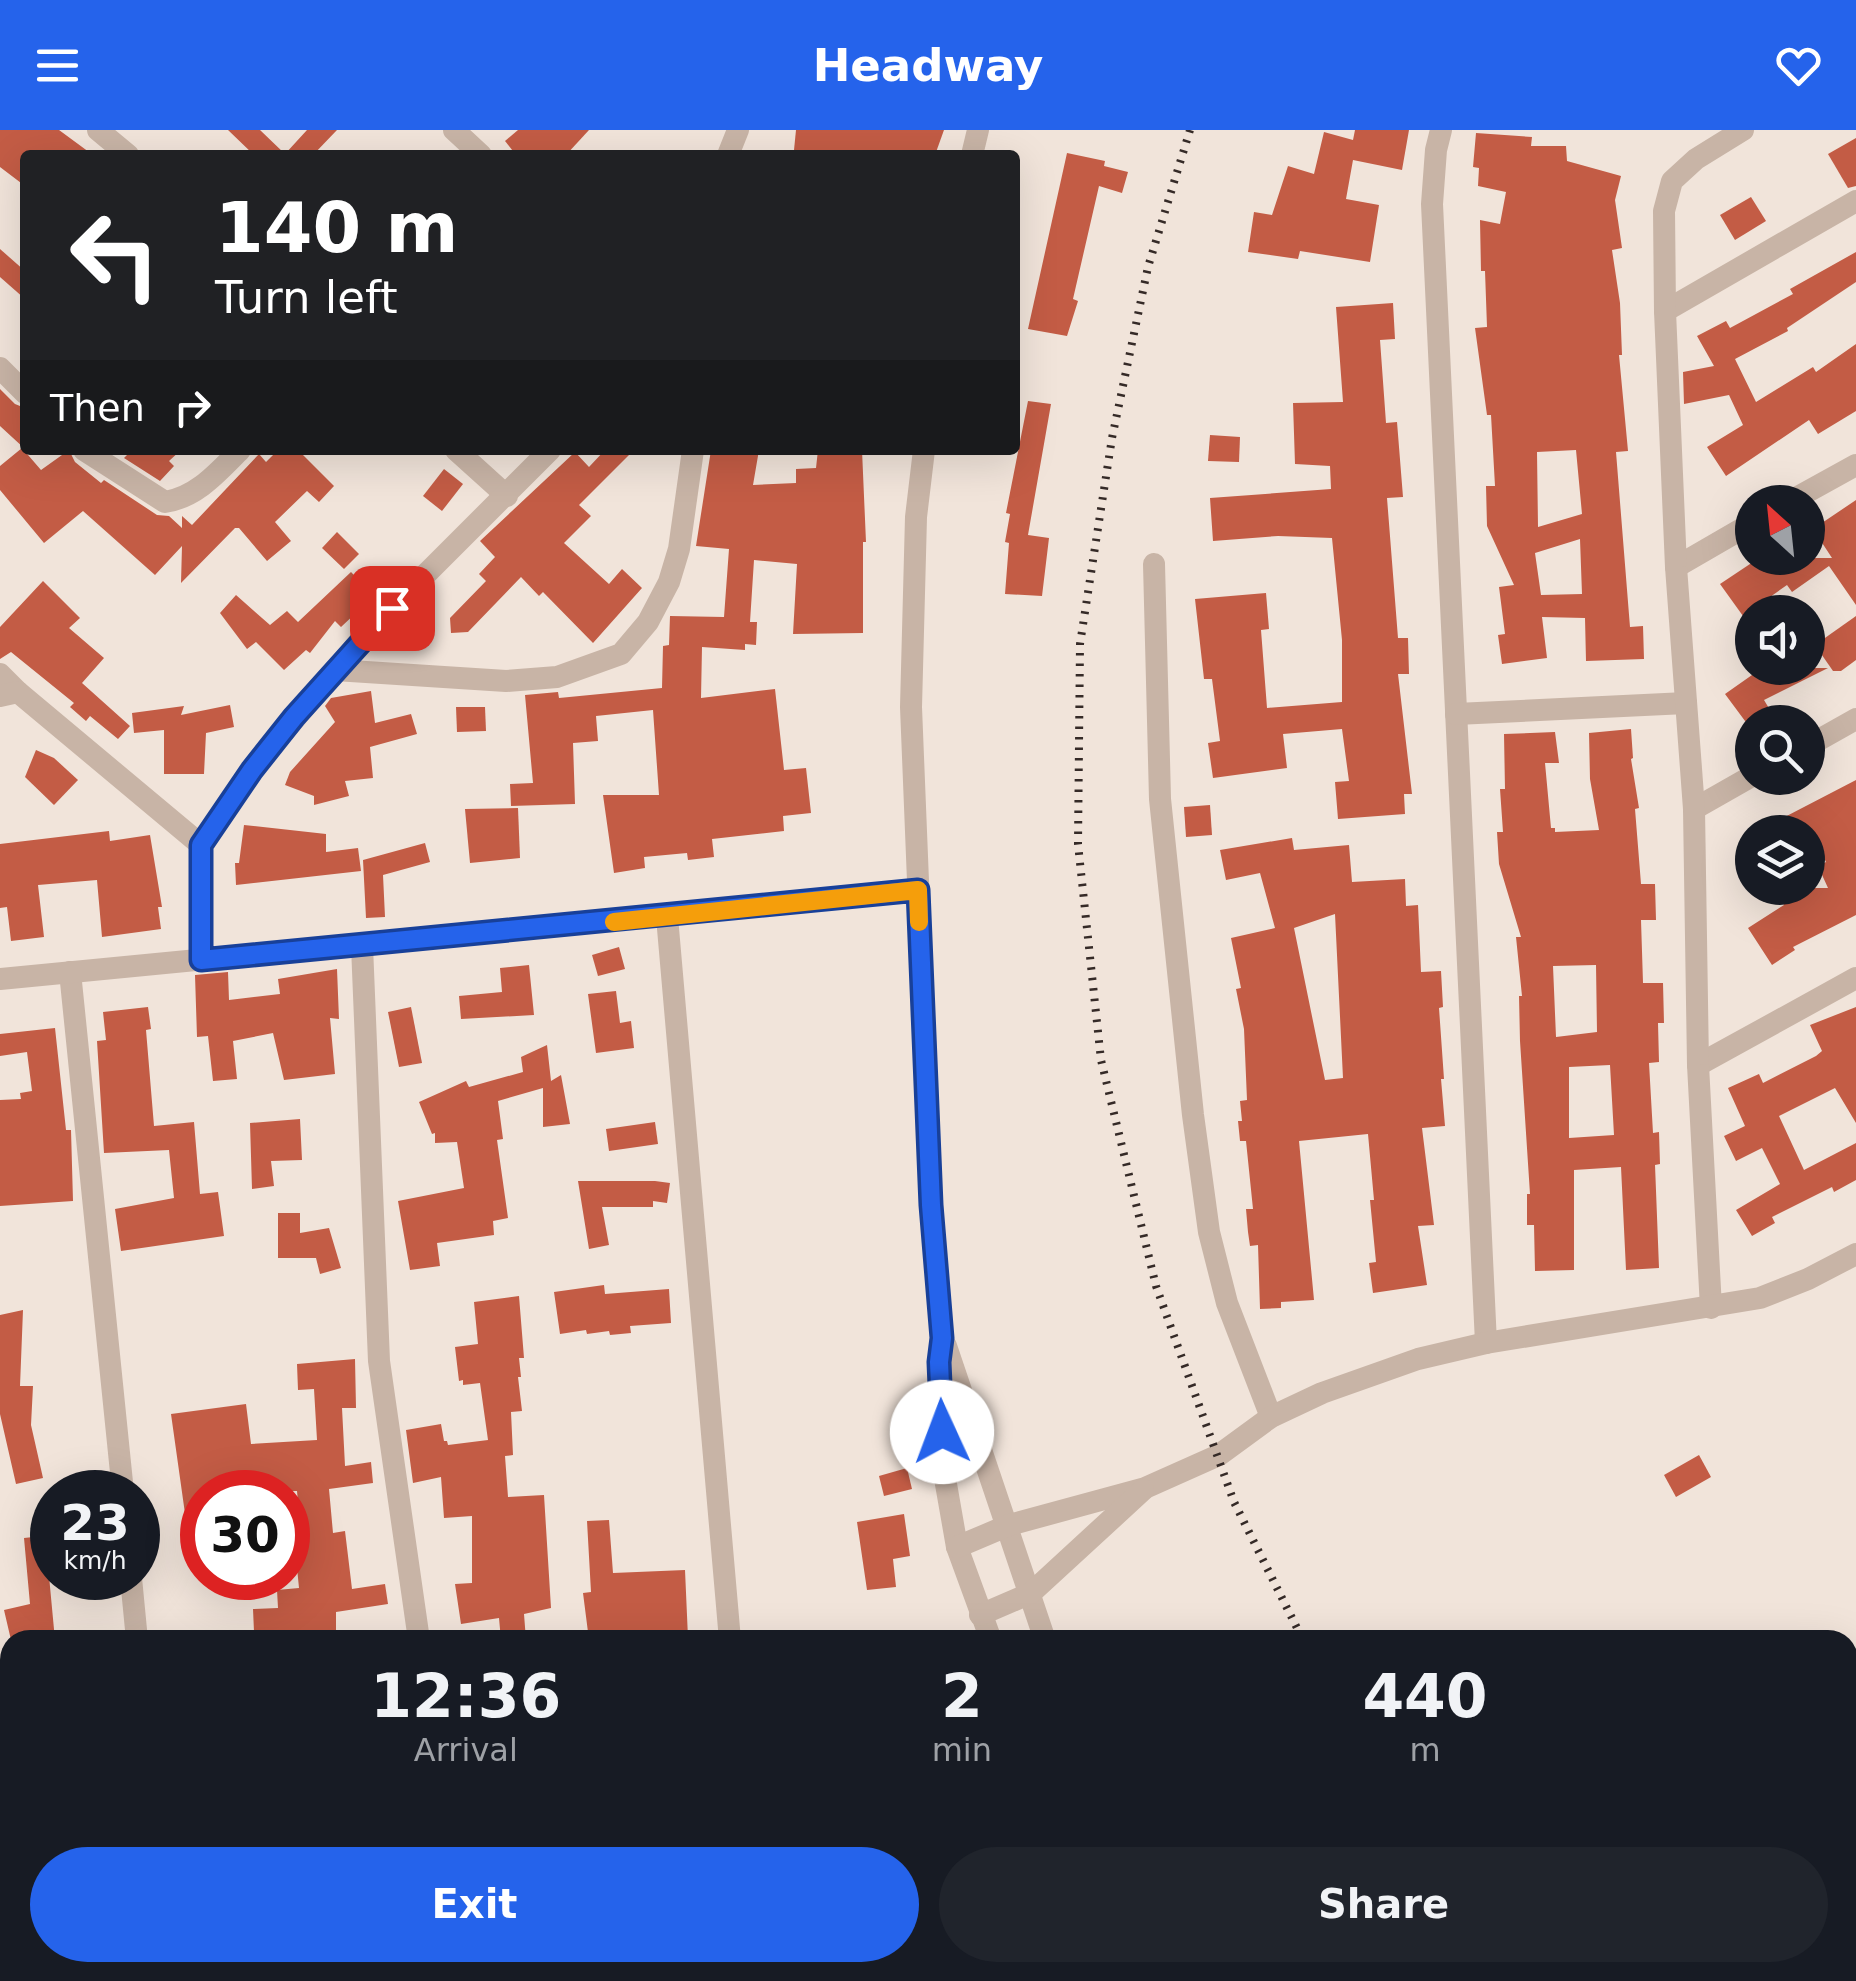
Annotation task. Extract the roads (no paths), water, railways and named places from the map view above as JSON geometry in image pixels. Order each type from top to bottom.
[{"type":"street","points":[[98,130],[122,150]]},
{"type":"street","points":[[454,130],[476,150]]},
{"type":"street","points":[[1441,130],[1432,204],[1486,1343]]},
{"type":"street","points":[[1711,1308],[1698,1065],[1694,809],[1676,567],[1664,210],[1672,181],[1696,159],[1743,130]]},
{"type":"street","points":[[1665,310],[1856,201]]},
{"type":"street","points":[[0,368],[20,388]]},
{"type":"street","points":[[92,455],[165,502],[180,500],[196,491],[235,455]]},
{"type":"street","points":[[462,455],[507,496]]},
{"type":"street","points":[[201,960],[201,845],[252,770],[364,636],[545,455]]},
{"type":"street","points":[[336,670],[506,681],[556,677],[620,654],[648,622],[670,582],[679,549],[692,455]]},
{"type":"street","points":[[923,455],[916,518],[911,707],[931,1205],[942,1338],[939,1362],[943,1467],[956,1547],[987,1630]]},
{"type":"street","points":[[1820,485],[1856,465]]},
{"type":"street","points":[[1676,567],[1735,533]]},
{"type":"street","points":[[1154,564],[1160,799],[1209,1232],[1227,1304],[1271,1417]]},
{"type":"street","points":[[0,674],[9,694],[201,845]]},
{"type":"street","points":[[1456,714],[1686,703]]},
{"type":"street","points":[[1825,736],[1856,719]]},
{"type":"street","points":[[1694,809],[1735,786]]},
{"type":"street","points":[[0,979],[918,890]]},
{"type":"street","points":[[667,917],[729,1630]]},
{"type":"street","points":[[362,946],[378,1361],[418,1630]]},
{"type":"street","points":[[70,972],[121,1470]]},
{"type":"street","points":[[1698,1065],[1856,978]]},
{"type":"street","points":[[956,1547],[1009,1525],[1146,1488],[1219,1454],[1271,1417],[1322,1393],[1418,1360],[1486,1343],[1760,1298],[1808,1280],[1856,1254]]},
{"type":"street","points":[[942,1338],[1043,1630]]},
{"type":"street","points":[[980,1615],[1032,1594],[1146,1488]]},
{"type":"street","points":[[134,1600],[137,1630]]},
{"type":"railway","points":[[1190,130],[1148,267],[1112,438],[1080,644],[1078,844],[1101,1060],[1156,1286],[1234,1502],[1298,1630]]}]
